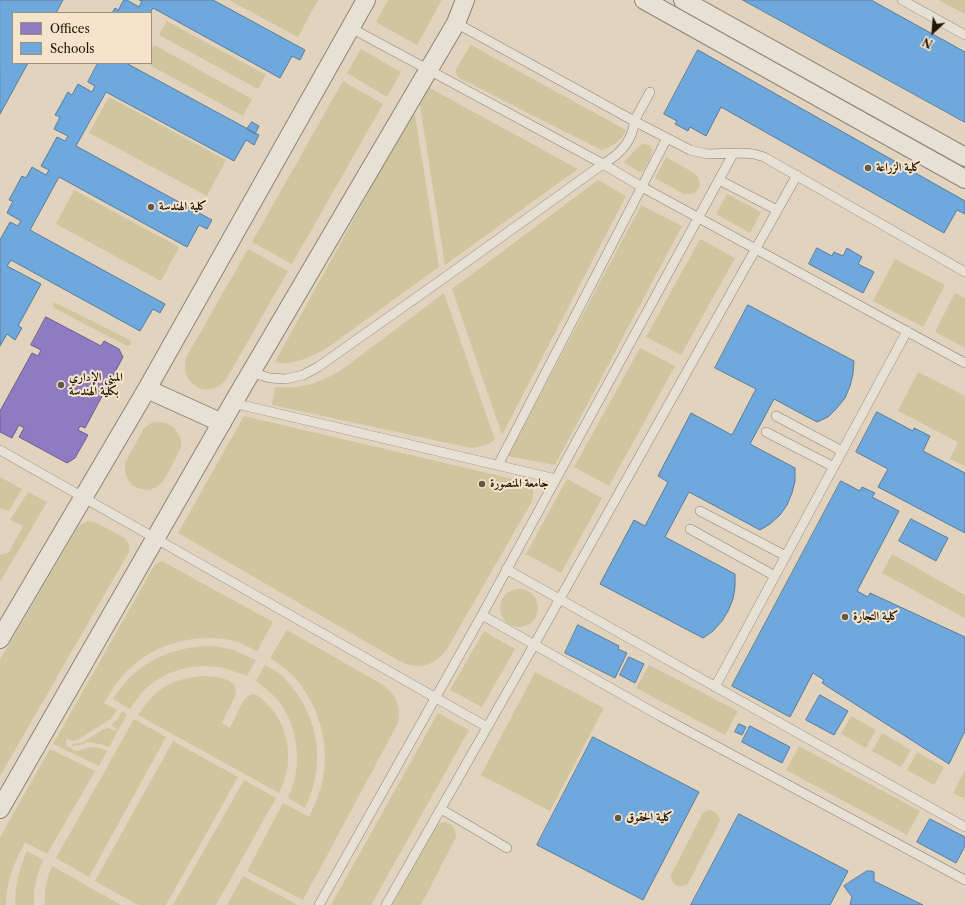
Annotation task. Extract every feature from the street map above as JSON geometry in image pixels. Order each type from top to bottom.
[{"type":"street","points":[[0,639],[147,388],[366,0]]},
{"type":"street","points":[[0,808],[155,538],[456,23],[465,0]]},
{"type":"street","points":[[644,0],[965,180]]},
{"type":"street","points":[[683,0],[965,157]]},
{"type":"street","points":[[147,388],[222,423]]},
{"type":"lane","points":[[902,0],[965,35]]},
{"type":"lane","points":[[456,23],[634,121],[690,150],[708,154],[754,154],[764,158],[797,175],[965,272]]},
{"type":"lane","points":[[351,28],[429,69],[603,164],[698,218],[965,363]]},
{"type":"lane","points":[[252,372],[270,378],[286,379],[303,375],[318,367],[603,164],[611,160],[624,147],[629,139],[633,130],[634,121],[650,92]]},
{"type":"lane","points":[[498,465],[667,138]]},
{"type":"lane","points":[[319,905],[482,615],[733,154]]},
{"type":"lane","points":[[386,905],[560,599],[797,175]]},
{"type":"lane","points":[[719,180],[777,210]]},
{"type":"lane","points":[[715,687],[907,331]]},
{"type":"lane","points":[[233,404],[556,479]]},
{"type":"lane","points":[[776,416],[842,450]]},
{"type":"lane","points":[[766,432],[834,467]]},
{"type":"lane","points":[[0,450],[487,727]]},
{"type":"lane","points":[[700,511],[786,556]]},
{"type":"lane","points":[[690,529],[775,576]]},
{"type":"lane","points":[[506,569],[965,827]]},
{"type":"lane","points":[[482,615],[674,723],[965,880]]},
{"type":"lane","points":[[440,809],[508,848]]},
{"type":"shaded area","points":[[229,0],[318,0],[298,37]]},
{"type":"shaded area","points":[[388,0],[442,0],[417,45],[376,22]]},
{"type":"shaded area","points":[[938,0],[965,0],[965,14]]},
{"type":"shaded area","points":[[167,21],[266,75],[258,89],[159,35]]},
{"type":"shaded area","points":[[154,45],[252,99],[243,116],[148,64],[152,64],[152,48]]},
{"type":"shaded area","points":[[471,45],[626,130],[624,134],[616,143],[601,150],[459,78],[456,74],[456,69]]},
{"type":"shaded area","points":[[361,49],[401,72],[387,97],[347,73]]},
{"type":"shaded area","points":[[343,81],[383,104],[292,264],[252,242]]},
{"type":"shaded area","points":[[426,86],[578,169],[445,265],[419,99]]},
{"type":"shaded area","points":[[109,97],[226,160],[207,196],[89,133]]},
{"type":"shaded area","points":[[412,113],[415,115],[439,267],[327,348],[298,361],[286,363],[275,362]]},
{"type":"shaded area","points":[[643,144],[651,147],[652,154],[643,171],[639,172],[624,162],[639,146]]},
{"type":"shaded area","points":[[666,157],[696,174],[699,186],[696,192],[684,194],[655,178]]},
{"type":"shaded area","points":[[598,180],[626,196],[502,435],[452,289]]},
{"type":"shaded area","points":[[74,190],[179,247],[161,281],[56,224]]},
{"type":"shaded area","points":[[727,194],[761,212],[750,233],[716,214]]},
{"type":"shaded area","points":[[641,205],[682,226],[555,465],[508,456]]},
{"type":"shaded area","points":[[700,239],[735,258],[681,355],[646,337]]},
{"type":"shaded area","points":[[248,249],[288,271],[227,378],[216,387],[203,389],[194,384],[187,376],[185,371],[185,362]]},
{"type":"shaded area","points":[[895,259],[945,285],[923,327],[873,301]]},
{"type":"shaded area","points":[[444,293],[495,440],[483,446],[471,448],[272,405],[275,387],[309,385],[332,376]]},
{"type":"shaded area","points":[[955,293],[965,298],[965,348],[935,332]]},
{"type":"shaded area","points":[[54,303],[130,340],[131,345],[127,346],[54,308]]},
{"type":"shaded area","points":[[640,348],[675,366],[609,486],[574,467]]},
{"type":"shaded area","points":[[918,372],[965,396],[965,466],[950,459],[958,442],[898,411]]},
{"type":"shaded area","points":[[244,416],[526,482],[531,486],[533,497],[531,503],[447,649],[432,663],[414,666],[401,662],[178,533]]},
{"type":"shaded area","points":[[151,423],[166,423],[173,427],[181,440],[181,448],[163,482],[157,487],[149,490],[141,489],[133,486],[128,480],[125,472],[125,463],[144,428]]},
{"type":"shaded area","points":[[0,477],[22,489],[9,511],[0,508]]},
{"type":"shaded area","points":[[567,479],[602,498],[561,573],[526,554]]},
{"type":"shaded area","points":[[28,492],[47,502],[0,582],[0,555],[9,552],[23,526],[10,520]]},
{"type":"shaded area","points":[[89,521],[97,523],[125,538],[129,546],[129,552],[0,776],[0,660],[78,527]]},
{"type":"shaded area","points":[[892,554],[965,595],[965,618],[882,573]]},
{"type":"shaded area","points":[[162,561],[273,622],[257,651],[235,641],[206,638],[192,639],[163,647],[138,661],[121,678],[104,703],[117,710],[111,719],[79,739],[74,741],[66,739],[66,746],[77,751],[95,747],[107,751],[99,766],[53,744],[154,566]]},
{"type":"shaded area","points":[[515,589],[523,589],[530,592],[535,597],[538,608],[535,619],[530,624],[523,627],[515,627],[508,624],[503,619],[500,612],[500,604],[503,597],[508,592]]},
{"type":"shaded area","points":[[287,630],[383,685],[395,697],[399,711],[398,723],[303,900],[247,871],[283,803],[309,817],[315,805],[322,783],[325,754],[324,740],[316,711],[301,686],[292,675],[270,658]]},
{"type":"shaded area","points":[[484,631],[515,649],[482,707],[450,690]]},
{"type":"shaded area","points":[[206,646],[233,650],[256,660],[247,676],[212,666],[189,667],[177,670],[156,681],[147,688],[130,709],[113,699],[132,675],[161,656],[183,649]]},
{"type":"shaded area","points":[[265,665],[281,675],[291,685],[312,722],[317,750],[317,765],[315,779],[305,808],[288,798],[294,782],[297,762],[296,743],[291,724],[283,707],[274,696],[256,681]]},
{"type":"shaded area","points":[[649,665],[738,711],[725,735],[636,688]]},
{"type":"shaded area","points":[[535,672],[604,708],[550,811],[481,775]]},
{"type":"shaded area","points":[[205,676],[221,678],[235,685],[235,696],[222,723],[230,728],[243,702],[248,696],[253,694],[261,698],[268,705],[281,723],[286,737],[288,762],[284,782],[279,793],[138,715],[151,698],[166,686],[183,679]]},
{"type":"shaded area","points":[[122,711],[127,714],[109,747],[88,742],[81,745],[72,746],[72,744],[81,743],[104,729],[109,728],[116,731],[117,729],[113,727],[112,724],[118,719]]},
{"type":"shaded area","points":[[438,713],[469,730],[371,905],[331,905]]},
{"type":"shaded area","points":[[851,716],[876,730],[866,748],[841,734]]},
{"type":"shaded area","points":[[134,719],[166,737],[89,877],[56,858]]},
{"type":"shaded area","points":[[882,733],[911,750],[901,767],[872,751]]},
{"type":"shaded area","points":[[173,741],[238,777],[166,905],[138,905],[95,881]]},
{"type":"shaded area","points":[[799,746],[920,811],[907,835],[786,770]]},
{"type":"shaded area","points":[[50,749],[95,771],[47,854],[25,842],[14,865],[9,880],[6,905],[0,905],[0,837]]},
{"type":"shaded area","points":[[917,752],[944,767],[934,785],[907,770]]},
{"type":"shaded area","points":[[965,770],[965,799],[953,793]]},
{"type":"shaded area","points":[[244,780],[276,798],[216,905],[173,905]]},
{"type":"shaded area","points":[[710,810],[717,814],[720,821],[688,884],[682,886],[676,885],[672,881],[671,875],[703,813]]},
{"type":"shaded area","points":[[445,822],[454,827],[456,837],[421,905],[392,905],[435,826]]},
{"type":"shaded area","points":[[27,851],[43,860],[36,882],[34,905],[15,905],[18,877]]},
{"type":"shaded area","points":[[52,866],[121,905],[45,905],[46,885]]},
{"type":"shaded area","points":[[243,876],[298,905],[227,905]]},
{"type":"building: Offices","name":"المبنى الإداري بكلية الهندسة","points":[[46,317],[101,346],[104,341],[119,349],[123,357],[85,428],[80,426],[78,430],[88,435],[75,458],[67,463],[19,437],[24,428],[19,425],[12,438],[0,432],[0,411],[32,353],[38,356],[41,350],[31,345]]},
{"type":"building: Schools","points":[[0,0],[63,0],[57,12],[12,12],[12,64],[27,64],[0,114]]},
{"type":"building: Schools","points":[[124,0],[127,0],[139,7],[142,1],[139,0],[213,0],[305,50],[300,60],[292,56],[280,78],[153,8],[151,12],[113,12],[115,8],[118,10]]},
{"type":"building: Schools","points":[[743,0],[871,0],[965,52],[965,122]]},
{"type":"building: Schools","name":"كلية الزراعة","points":[[698,50],[965,201],[965,214],[957,210],[944,233],[721,107],[706,136],[690,127],[688,131],[675,124],[677,121],[664,114]]},
{"type":"building: Schools","name":"كلية الهندسة","points":[[97,64],[128,64],[259,135],[254,145],[246,140],[234,161],[106,92],[76,146],[212,220],[207,229],[199,225],[187,247],[59,177],[30,230],[165,304],[160,313],[153,309],[140,331],[11,260],[7,266],[41,284],[18,326],[22,328],[15,340],[7,334],[0,346],[0,240],[10,222],[18,226],[21,221],[7,213],[13,201],[9,200],[22,176],[26,178],[32,167],[46,175],[49,170],[41,166],[57,137],[65,141],[68,136],[54,129],[60,117],[55,115],[68,92],[72,95],[78,84],[92,92],[95,86],[88,82]]},
{"type":"building: Schools","points":[[252,122],[259,126],[255,134],[247,129]]},
{"type":"building: Schools","points":[[817,248],[832,256],[834,252],[843,256],[847,248],[862,257],[858,264],[874,272],[863,293],[809,264]]},
{"type":"building: Schools","points":[[748,305],[854,361],[853,374],[845,398],[828,417],[817,422],[774,399],[750,444],[795,468],[795,481],[787,505],[780,515],[770,524],[760,530],[689,492],[665,537],[735,574],[733,599],[728,611],[713,631],[703,638],[600,584],[634,520],[645,526],[668,482],[658,476],[691,413],[732,435],[756,389],[715,368]]},
{"type":"building: Schools","points":[[877,412],[913,431],[914,428],[930,436],[923,451],[965,473],[965,533],[878,487],[888,469],[856,452]]},
{"type":"building: Schools","name":"كلية التجارة","points":[[841,481],[860,491],[862,487],[875,493],[872,497],[899,511],[857,591],[868,597],[870,593],[965,637],[965,731],[949,764],[822,683],[824,680],[813,673],[790,717],[732,686]]},
{"type":"building: Schools","points":[[911,519],[948,538],[936,561],[899,541]]},
{"type":"building: Schools","points":[[578,625],[619,646],[618,649],[627,653],[615,678],[565,653]]},
{"type":"building: Schools","points":[[629,657],[644,664],[635,683],[620,675]]},
{"type":"building: Schools","points":[[820,695],[848,711],[834,735],[806,720]]},
{"type":"building: Schools","points":[[739,724],[746,727],[742,735],[735,732]]},
{"type":"building: Schools","points":[[750,726],[790,747],[782,763],[742,742]]},
{"type":"building: Schools","name":"كلية الحقوق","points":[[593,737],[699,792],[643,900],[537,845]]},
{"type":"building: Schools","points":[[739,814],[848,871],[830,905],[691,905]]},
{"type":"building: Schools","points":[[930,819],[965,837],[965,846],[956,863],[917,842]]},
{"type":"building: Schools","points":[[867,871],[874,872],[874,881],[923,905],[850,905],[852,897],[844,886]]},
{"type":"place","name":"كلية الزراعة","points":[[868,168]]},
{"type":"place","name":"كلية الهندسة","points":[[151,207]]},
{"type":"place","name":"المبنى الإداري بكلية الهندسة","points":[[61,385]]},
{"type":"place","name":"جامعة المنصورة","points":[[482,484]]},
{"type":"place","name":"كلية التجارة","points":[[845,617]]},
{"type":"place","name":"كلية الحقوق","points":[[618,818]]}]
